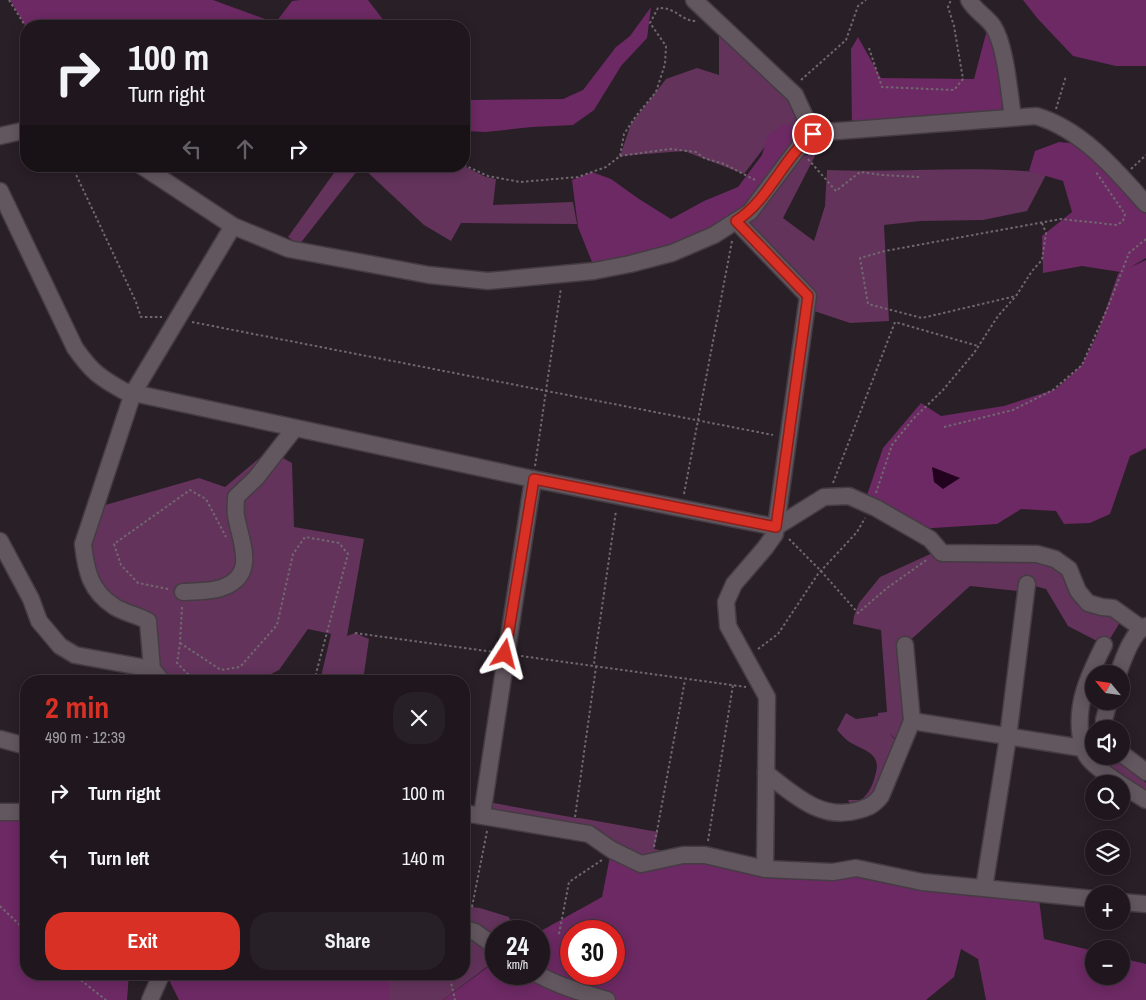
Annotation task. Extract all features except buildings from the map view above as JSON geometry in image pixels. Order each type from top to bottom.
[{"type":"street","points":[[694,0],[795,95],[813,134]]},
{"type":"street","points":[[969,0],[973,7],[993,25],[1001,45],[1013,117]]},
{"type":"street","points":[[151,172],[233,226],[289,250],[444,277],[488,282],[594,271],[630,264],[672,253],[714,235],[750,212],[798,148],[813,134],[1036,116],[1053,121],[1089,145],[1146,204]]},
{"type":"street","points":[[0,136],[20,131]]},
{"type":"street","points":[[0,191],[75,348],[98,376],[124,391],[534,479],[776,527],[824,497],[849,496],[872,506],[930,539],[942,553],[1037,554],[1055,559],[1069,569],[1078,591],[1088,602],[1102,607],[1113,608],[1144,627],[1127,650],[1121,665]]},
{"type":"street","points":[[736,221],[808,296],[775,534],[734,584],[726,602],[728,626],[767,697],[765,869]]},
{"type":"street","points":[[0,541],[31,599],[39,621],[60,646],[75,655],[157,675],[148,621],[116,608],[97,592],[86,569],[83,544],[133,393],[233,226]]},
{"type":"street","points":[[183,592],[221,588],[238,579],[244,566],[244,550],[235,514],[236,496],[256,478],[295,428]]},
{"type":"street","points":[[486,816],[505,654],[534,479]]},
{"type":"street","points":[[984,888],[1008,736],[1027,584]]},
{"type":"street","points":[[766,773],[802,801],[827,812],[852,812],[875,804],[881,796],[912,721],[905,645]]},
{"type":"street","points":[[1104,645],[1088,677],[1080,708],[1079,729],[1082,748],[1089,759],[1098,767],[1146,800]]},
{"type":"street","points":[[912,721],[1082,748]]},
{"type":"street","points":[[0,739],[20,744]]},
{"type":"street","points":[[1130,760],[1146,772]]},
{"type":"street","points":[[0,812],[20,812]]},
{"type":"street","points":[[470,814],[589,834],[612,850],[641,864],[683,854],[705,855],[765,869],[833,872],[856,868],[922,882],[1085,898]]},
{"type":"street","points":[[1130,903],[1146,904]]},
{"type":"street","points":[[470,931],[485,939]]},
{"type":"street","points":[[150,1000],[159,980]]},
{"type":"street","points":[[550,981],[607,1000]]},
{"type":"path","points":[[9,0],[22,20]]},
{"type":"path","points":[[790,90],[846,40],[858,6],[866,0]]},
{"type":"path","points":[[869,48],[882,87],[954,90],[963,79],[954,26],[948,7],[950,0]]},
{"type":"path","points":[[620,156],[624,134],[656,92],[665,64],[666,46],[650,23],[658,8],[668,7],[690,21],[701,21],[712,15]]},
{"type":"path","points":[[1053,121],[1066,76]]},
{"type":"path","points":[[798,148],[836,190],[860,172],[919,177]]},
{"type":"path","points":[[470,168],[488,176],[520,182],[578,177],[606,167],[620,156],[670,149],[696,152],[704,158],[724,164],[769,187]]},
{"type":"path","points":[[1122,177],[1146,155]]},
{"type":"path","points":[[75,172],[136,302],[140,317],[166,317],[788,438]]},
{"type":"path","points":[[1016,296],[922,318],[868,304],[860,258],[885,250],[1061,219],[1117,225],[1123,221],[1124,214],[1096,172]]},
{"type":"path","points":[[683,501],[736,221]]},
{"type":"path","points":[[746,658],[778,634],[821,571],[856,532],[872,506],[892,445],[913,419],[943,390],[1042,260],[1046,233],[1042,223]]},
{"type":"path","points":[[944,427],[1013,410],[1053,390],[1082,365],[1108,307],[1128,253],[1146,239]]},
{"type":"path","points":[[534,479],[564,274]]},
{"type":"path","points":[[828,497],[895,322],[978,346]]},
{"type":"path","points":[[189,675],[177,663],[183,592],[138,583],[121,565],[114,544],[190,490],[206,499],[229,544]]},
{"type":"path","points":[[575,817],[596,667],[594,662],[618,495]]},
{"type":"path","points":[[776,527],[821,571],[858,613],[887,588],[939,550]]},
{"type":"path","points":[[180,643],[221,670],[240,667],[277,625],[293,554],[305,537],[339,543],[348,554],[316,675]]},
{"type":"path","points":[[355,633],[763,690]]},
{"type":"path","points":[[652,862],[685,679]]},
{"type":"path","points":[[705,855],[733,686]]},
{"type":"path","points":[[472,907],[486,816]]},
{"type":"path","points":[[559,934],[569,882],[602,860],[612,850]]},
{"type":"path","points":[[0,906],[20,924]]},
{"type":"path","points":[[81,980],[106,1000]]},
{"type":"path","points":[[449,980],[454,1000]]},
{"type":"shaded area","points":[[10,0],[213,0],[268,20],[22,20]]},
{"type":"shaded area","points":[[368,0],[383,20],[278,20],[292,1]]},
{"type":"shaded area","points":[[1023,0],[1146,0],[1146,66],[1116,66],[1073,56]]},
{"type":"shaded area","points":[[651,7],[647,38],[621,66],[594,110],[573,125],[486,132],[470,131],[470,99],[563,99],[583,90],[616,47],[630,36]]},
{"type":"shaded area","points":[[988,26],[1007,80],[1000,119],[940,123],[863,120],[852,130],[851,49],[858,37],[881,78],[974,79]]},
{"type":"shaded area","points":[[719,30],[795,95],[807,131],[795,127],[779,128],[744,174],[684,151],[620,156],[631,124],[666,79],[697,68],[719,75]]},
{"type":"shaded area","points":[[785,124],[795,127],[791,144],[736,221],[677,251],[594,267],[578,227],[572,180],[592,172],[611,179],[671,219],[704,201],[738,187],[762,155],[768,135]]},
{"type":"shaded area","points":[[1059,142],[1089,145],[1146,200],[1146,258],[1131,267],[1146,260],[1146,448],[1130,456],[1110,514],[1090,523],[1064,524],[1056,511],[1021,509],[997,524],[917,529],[865,501],[883,448],[921,403],[941,416],[1004,406],[1056,389],[1082,365],[1097,335],[1120,272],[1082,266],[1043,273],[1042,236],[1072,212],[1063,181],[1029,171],[1035,151]]},
{"type":"shaded area","points":[[816,154],[783,218],[814,241],[825,206],[827,170],[965,169],[1047,173],[1027,211],[983,220],[920,221],[884,225],[889,321],[850,323],[805,308],[740,218],[797,156]]},
{"type":"shaded area","points":[[470,169],[486,177],[496,179],[493,205],[573,202],[577,224],[461,223],[451,241],[424,225],[367,172],[470,172]]},
{"type":"shaded area","points":[[335,172],[356,172],[299,245],[288,237]]},
{"type":"shaded area","points":[[269,450],[292,463],[294,527],[364,539],[347,636],[355,633],[369,639],[364,675],[321,675],[331,634],[308,629],[279,670],[269,675],[160,675],[141,624],[93,583],[88,531],[95,508],[199,478],[225,487]]},
{"type":"shaded area","points":[[932,467],[960,478],[943,489],[934,482]]},
{"type":"shaded area","points":[[939,550],[1060,562],[1079,591],[1122,619],[1108,642],[1095,640],[1068,626],[1046,589],[1027,584],[1018,591],[970,586],[905,645],[913,715],[898,742],[889,732],[899,745],[877,801],[853,809],[848,800],[861,800],[868,792],[875,776],[876,762],[870,753],[848,741],[837,730],[846,713],[856,719],[878,716],[878,713],[887,712],[881,630],[853,624],[854,616],[859,603],[880,577]]},
{"type":"shaded area","points":[[1107,765],[1127,765],[1146,783],[1146,792],[1130,781],[1130,775],[1121,775]]},
{"type":"shaded area","points":[[488,802],[658,832],[654,849],[676,853],[641,864],[589,834],[484,816]]},
{"type":"shaded area","points":[[0,812],[20,812],[20,980],[129,980],[127,1000],[0,1000]]},
{"type":"shaded area","points":[[611,851],[641,864],[683,855],[858,874],[1039,899],[1044,939],[1085,949],[1085,985],[1130,985],[1130,960],[1146,964],[1146,1000],[986,1000],[978,959],[961,949],[954,977],[926,1000],[443,1000],[485,969],[485,985],[550,985],[550,926],[560,920],[560,985],[625,985],[625,920],[561,920],[602,897]]},
{"type":"shaded area","points":[[470,907],[509,917],[510,920],[485,920],[485,968],[470,980]]},
{"type":"shaded area","points":[[169,980],[389,980],[389,1000],[179,1000]]},
{"type":"shaded area","points":[[388,980],[470,980],[443,1000],[389,1000]]},
{"type":"route","points":[[505,654],[534,479],[776,527],[808,296],[736,221],[750,212],[802,143],[813,134]]}]
